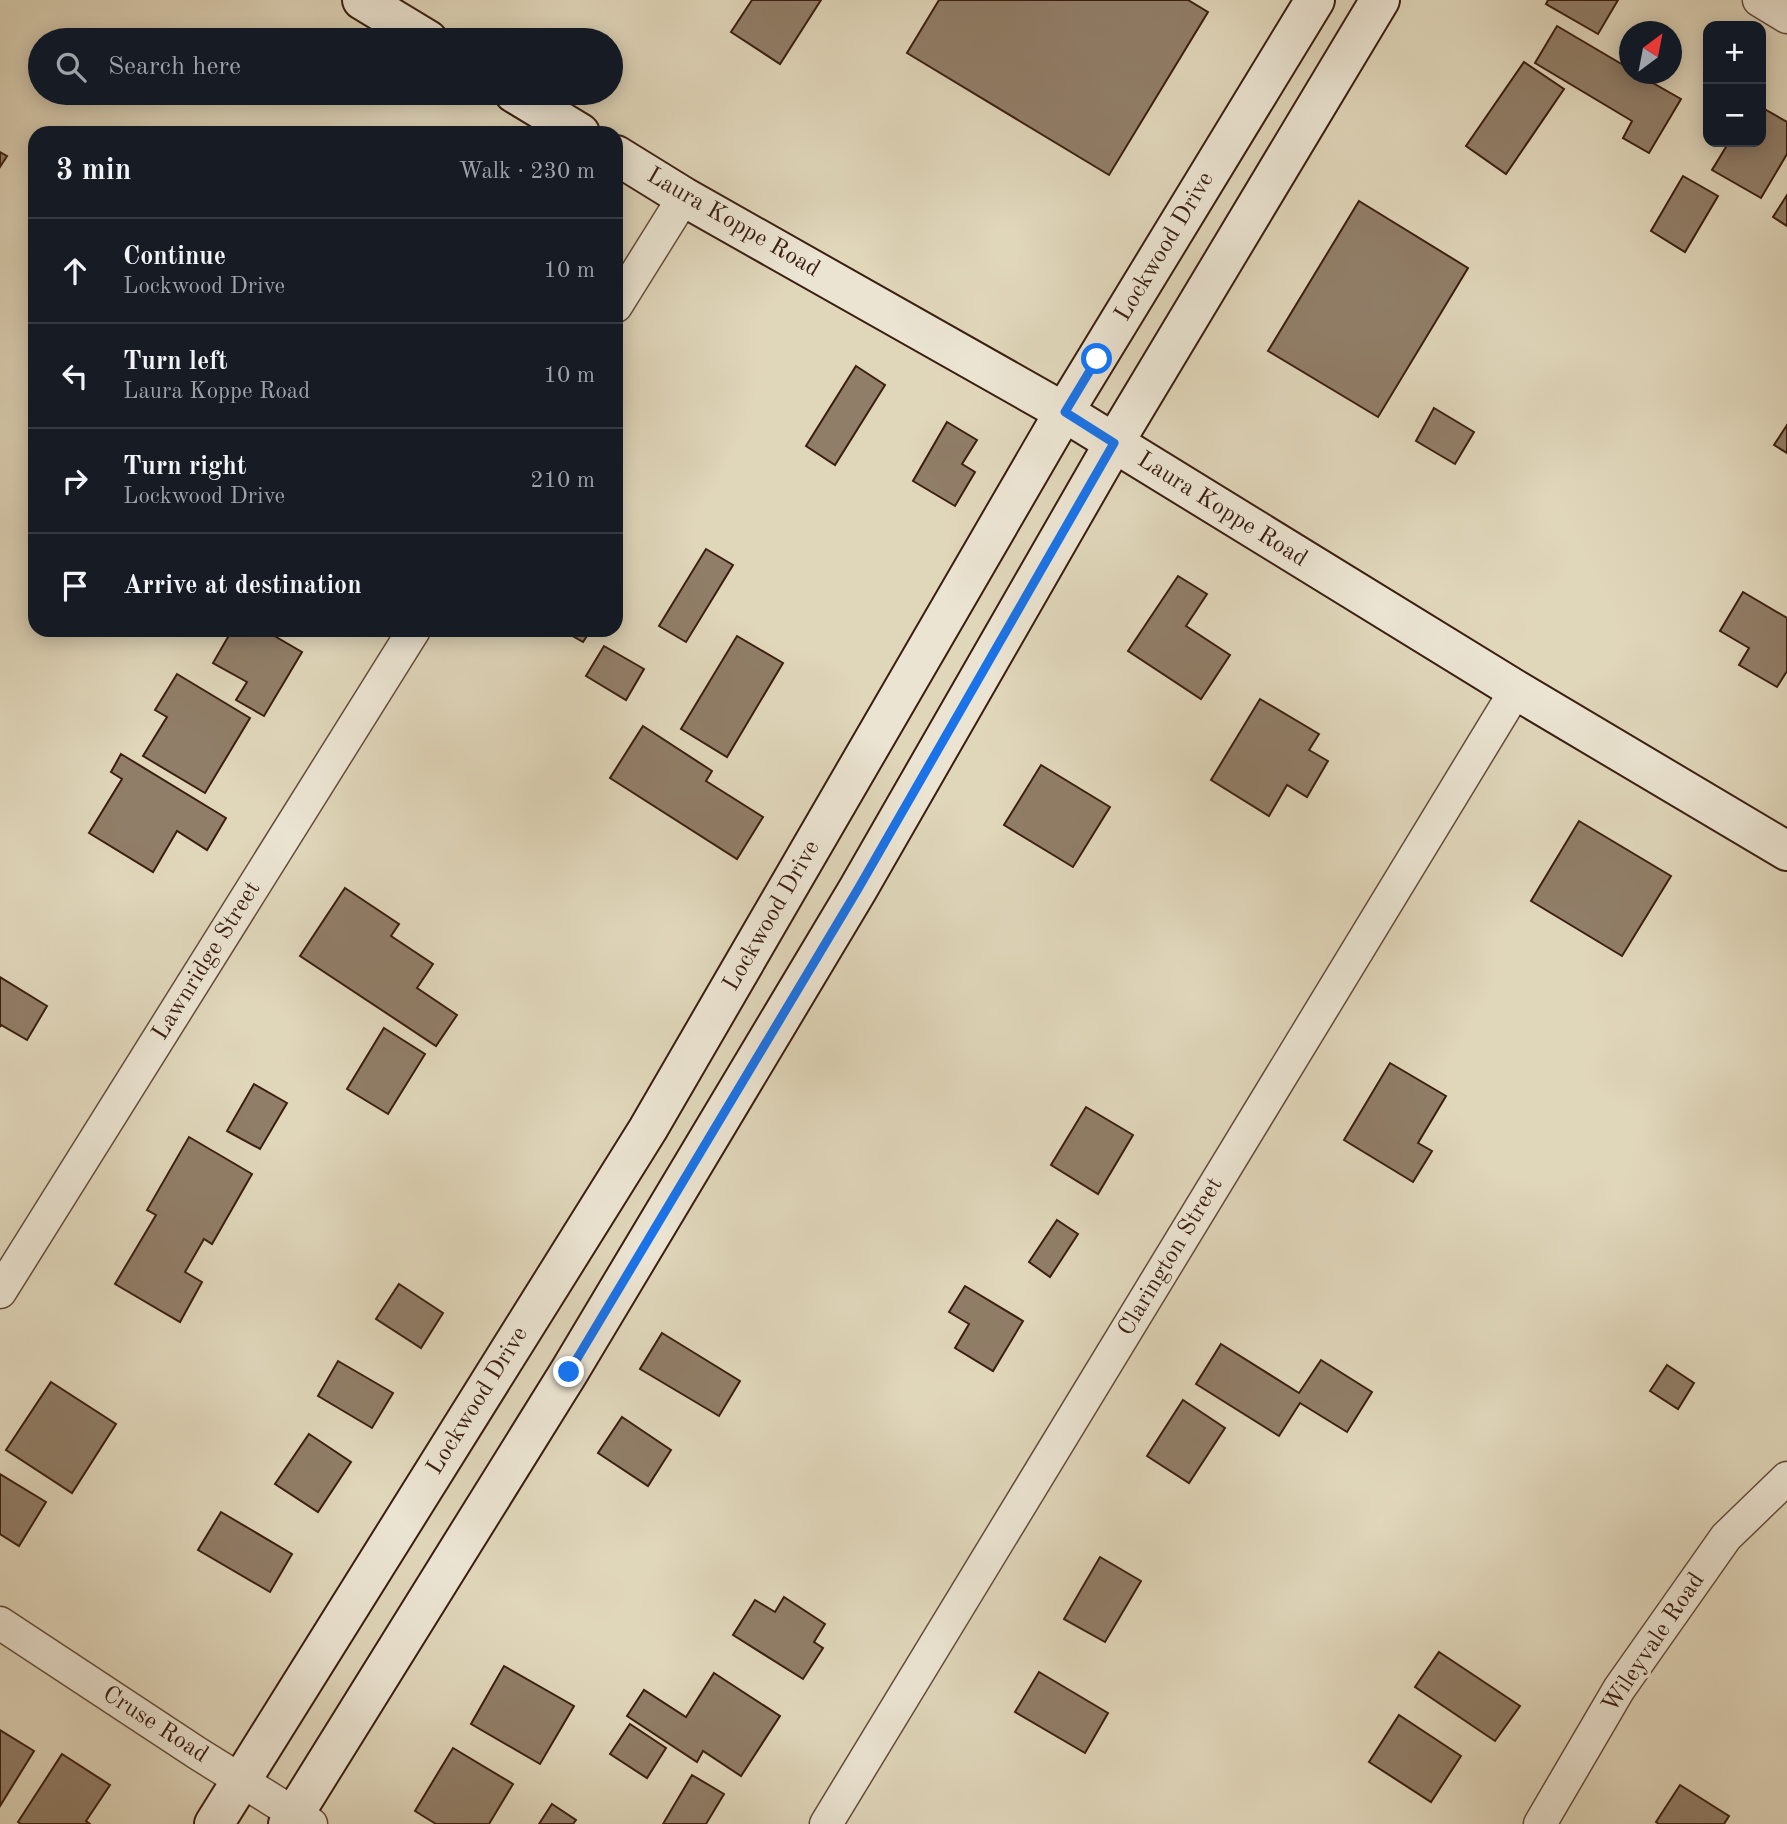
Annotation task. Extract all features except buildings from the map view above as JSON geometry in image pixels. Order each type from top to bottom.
[{"type":"main road","points":[[362,0],[408,28]]},
{"type":"main road","name":"Lockwood Drive","points":[[214,1824],[648,1129],[1065,412],[1315,0]]},
{"type":"main road","points":[[298,1821],[858,889],[1114,443],[1380,0]]},
{"type":"main road","points":[[534,105],[568,126]]},
{"type":"main road","name":"Laura Koppe Road","points":[[623,159],[684,197],[1065,412],[1516,690],[1787,851]]},
{"type":"street","points":[[1759,0],[1787,17]]},
{"type":"street","points":[[623,295],[684,197]]},
{"type":"street","name":"Lawnridge Street","points":[[0,1292],[410,637]]},
{"type":"street","name":"Clarington Street","points":[[826,1824],[1516,690]]},
{"type":"street","name":"Wileyvale Road","points":[[1540,1824],[1619,1689],[1726,1537],[1787,1478]]},
{"type":"street","name":"Cruse Road","points":[[0,1623],[298,1821]]},
{"type":"route","points":[[569,1372],[858,889],[1114,443],[1065,412],[1097,359]]}]
